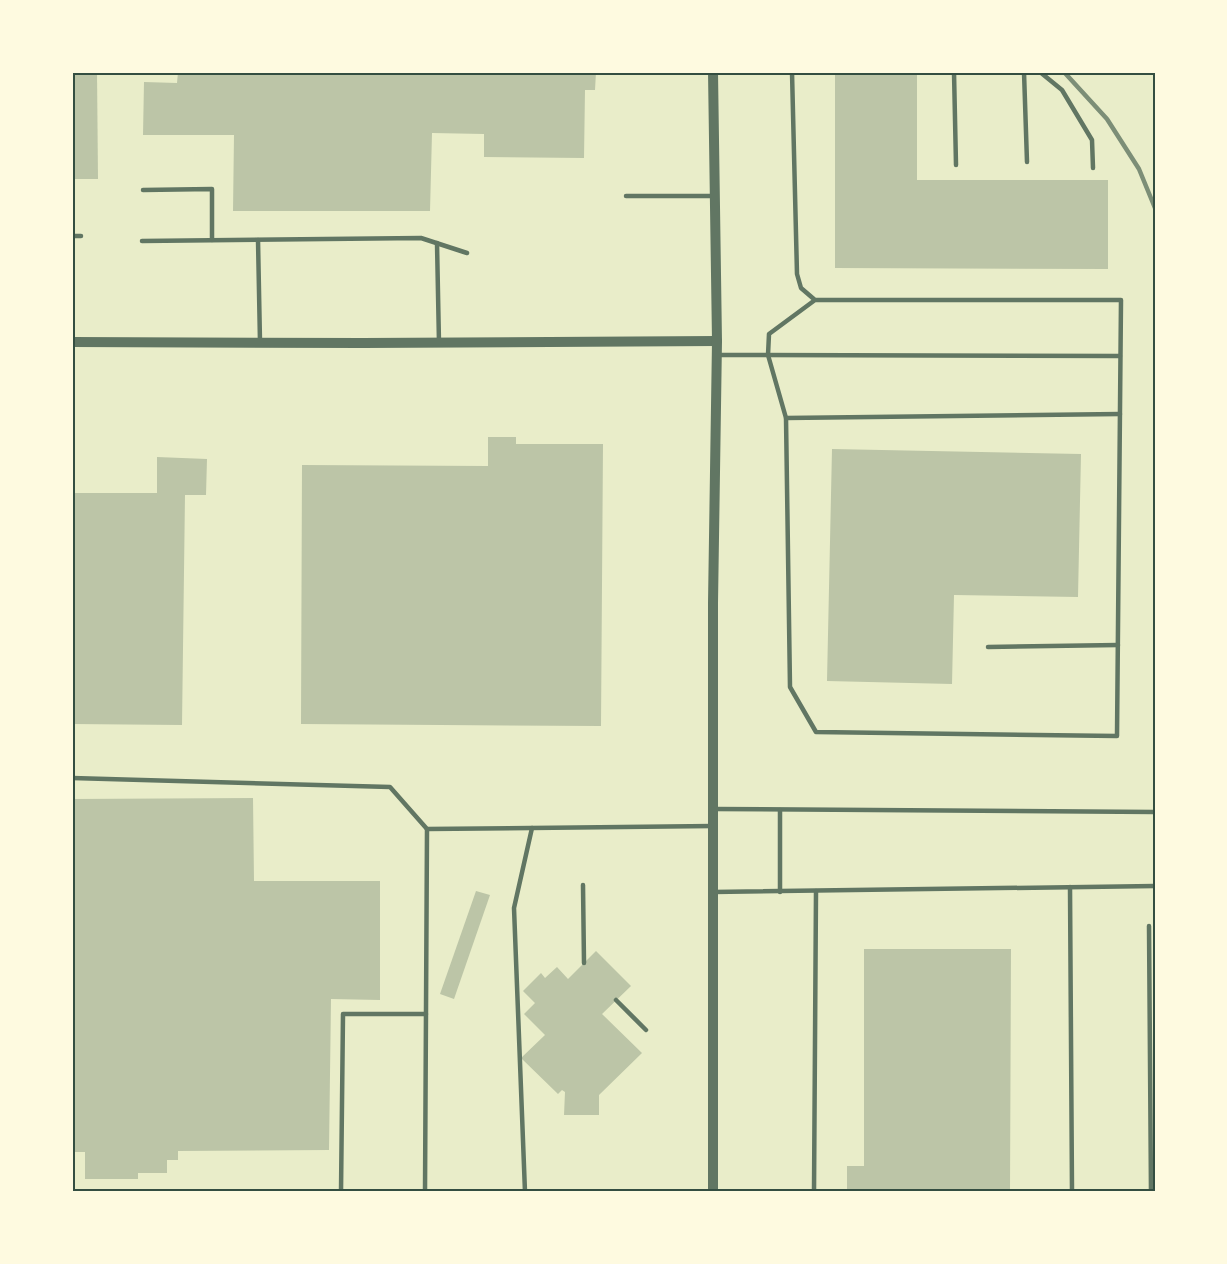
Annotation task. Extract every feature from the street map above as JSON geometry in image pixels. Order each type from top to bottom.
[{"type":"street","points":[[713,72],[717,341],[712,603],[713,1192]]},
{"type":"street","points":[[72,342],[717,341]]},
{"type":"lane","points":[[792,72],[796,274],[801,288],[815,300]]},
{"type":"lane","points":[[954,72],[956,165]]},
{"type":"lane","points":[[1024,72],[1027,162]]},
{"type":"lane","points":[[1040,72],[1062,90],[1092,140],[1093,168]]},
{"type":"lane","points":[[143,190],[212,189],[212,240]]},
{"type":"lane","points":[[626,196],[715,196]]},
{"type":"lane","points":[[72,236],[81,236]]},
{"type":"lane","points":[[142,241],[421,238],[467,253]]},
{"type":"lane","points":[[258,240],[260,343]]},
{"type":"lane","points":[[437,243],[439,343]]},
{"type":"lane","points":[[815,300],[1121,300],[1117,736],[816,732],[790,687],[786,418],[768,355],[769,334],[815,300]]},
{"type":"lane","points":[[716,355],[1120,356]]},
{"type":"lane","points":[[786,418],[1120,414]]},
{"type":"lane","points":[[988,647],[1118,645]]},
{"type":"lane","points":[[72,778],[390,787],[427,829],[425,1192]]},
{"type":"lane","points":[[712,809],[1155,812]]},
{"type":"lane","points":[[780,810],[780,892]]},
{"type":"lane","points":[[427,829],[712,826]]},
{"type":"lane","points":[[525,1192],[514,908],[532,828]]},
{"type":"lane","points":[[583,885],[584,963]]},
{"type":"lane","points":[[712,892],[1155,886]]},
{"type":"lane","points":[[1070,887],[1072,1192]]},
{"type":"lane","points":[[814,1192],[816,891]]},
{"type":"lane","points":[[1149,926],[1153,1176],[1151,1192]]},
{"type":"lane","points":[[616,1000],[646,1030]]},
{"type":"lane","points":[[341,1192],[343,1014],[426,1014]]},
{"type":"building","points":[[72,72],[97,72],[98,179],[72,179]]},
{"type":"building","points":[[178,72],[596,72],[595,90],[585,90],[584,158],[484,157],[484,134],[432,133],[430,211],[233,211],[234,135],[143,135],[144,82],[177,83]]},
{"type":"building","points":[[835,72],[917,72],[917,180],[1108,180],[1108,269],[835,268]]},
{"type":"building","points":[[1100,72],[1146,72],[1146,74],[1100,75]]},
{"type":"building","points":[[488,437],[516,437],[516,444],[603,444],[601,726],[301,724],[302,465],[488,466]]},
{"type":"building","points":[[832,449],[1081,454],[1078,597],[954,595],[952,684],[827,681]]},
{"type":"building","points":[[157,457],[207,459],[206,495],[185,495],[182,725],[72,724],[72,493],[157,493]]},
{"type":"building","points":[[253,798],[254,881],[380,881],[380,1000],[331,999],[329,1150],[178,1151],[178,1160],[167,1160],[167,1173],[138,1173],[138,1179],[85,1179],[85,1152],[72,1152],[72,799]]},
{"type":"building","points":[[476,891],[490,895],[454,999],[440,994]]},
{"type":"building","points":[[864,949],[1011,949],[1010,1192],[847,1192],[847,1166],[864,1166]]},
{"type":"building","points":[[596,951],[631,986],[602,1014],[642,1053],[599,1095],[599,1115],[564,1115],[565,1092],[562,1090],[558,1094],[521,1058],[545,1035],[524,1014],[535,1003],[523,991],[541,973],[545,978],[557,967],[568,979]]},
{"type":"railway","points":[[1064,72],[1107,119],[1139,169],[1155,208]]}]
